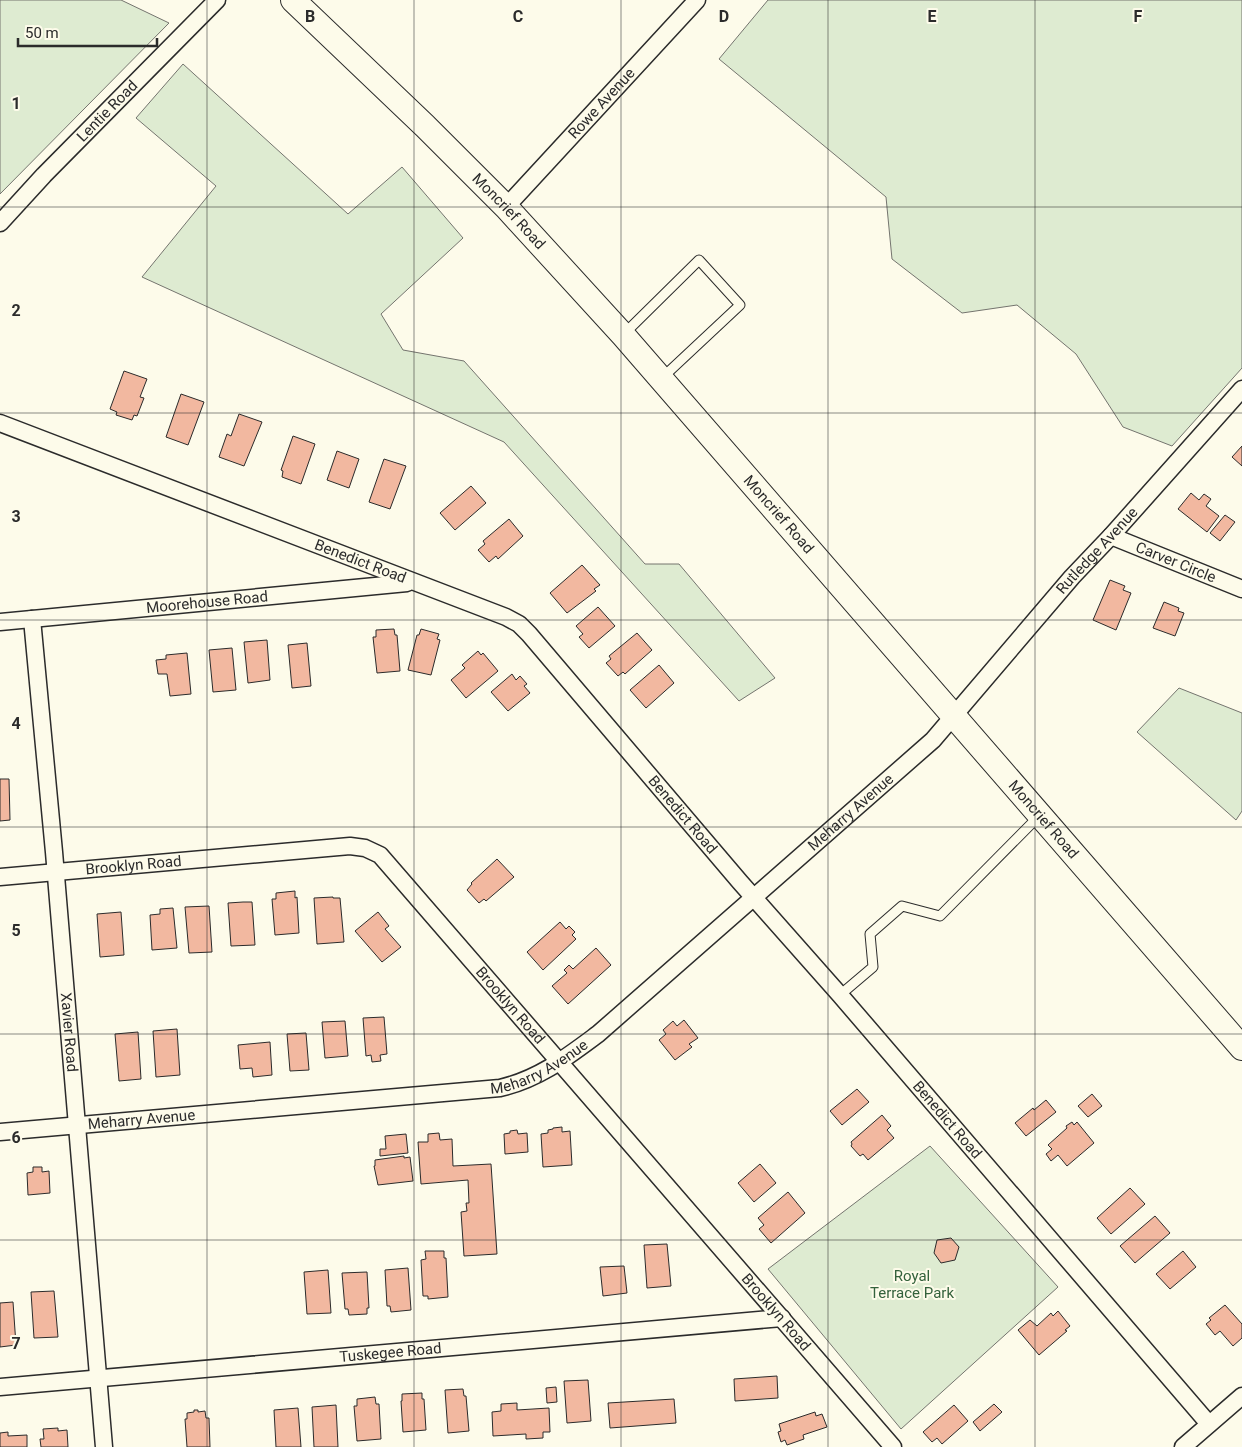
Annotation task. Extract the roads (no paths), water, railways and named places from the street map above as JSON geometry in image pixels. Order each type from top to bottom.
[{"type":"main road","name":"Moncrief Road","points":[[293,0],[425,126],[506,207],[662,378],[1242,1048]]},
{"type":"street","name":"Lentie Road","points":[[0,223],[44,175],[216,0]]},
{"type":"street","name":"Rowe Avenue","points":[[506,207],[698,0]]},
{"type":"street","name":"Rutledge Avenue","points":[[953,714],[1072,577],[1242,389]]},
{"type":"street","name":"Benedict Road","points":[[0,423],[506,617],[519,624],[1209,1424]]},
{"type":"street","name":"Carver Circle","points":[[1111,536],[1242,589]]},
{"type":"street","name":"Moorehouse Road","points":[[0,622],[412,582]]},
{"type":"street","name":"Xavier Road","points":[[32,619],[104,1447]]},
{"type":"street","name":"Meharry Avenue","points":[[0,1132],[500,1088],[528,1080],[561,1062],[598,1034],[933,740],[953,714]]},
{"type":"street","name":"Brooklyn Road","points":[[0,877],[350,846],[365,848],[380,854],[893,1447]]},
{"type":"street","name":"Tuskegee Road","points":[[0,1386],[782,1318]]},
{"type":"street","points":[[1183,1447],[1242,1396]]},
{"type":"lane","points":[[623,335],[699,260],[740,305],[662,378]]},
{"type":"lane","points":[[840,995],[873,967],[870,934],[902,906],[940,916],[1040,815]]},
{"type":"park label","name":"Royal Terrace Park","points":[[912,1284]]}]
